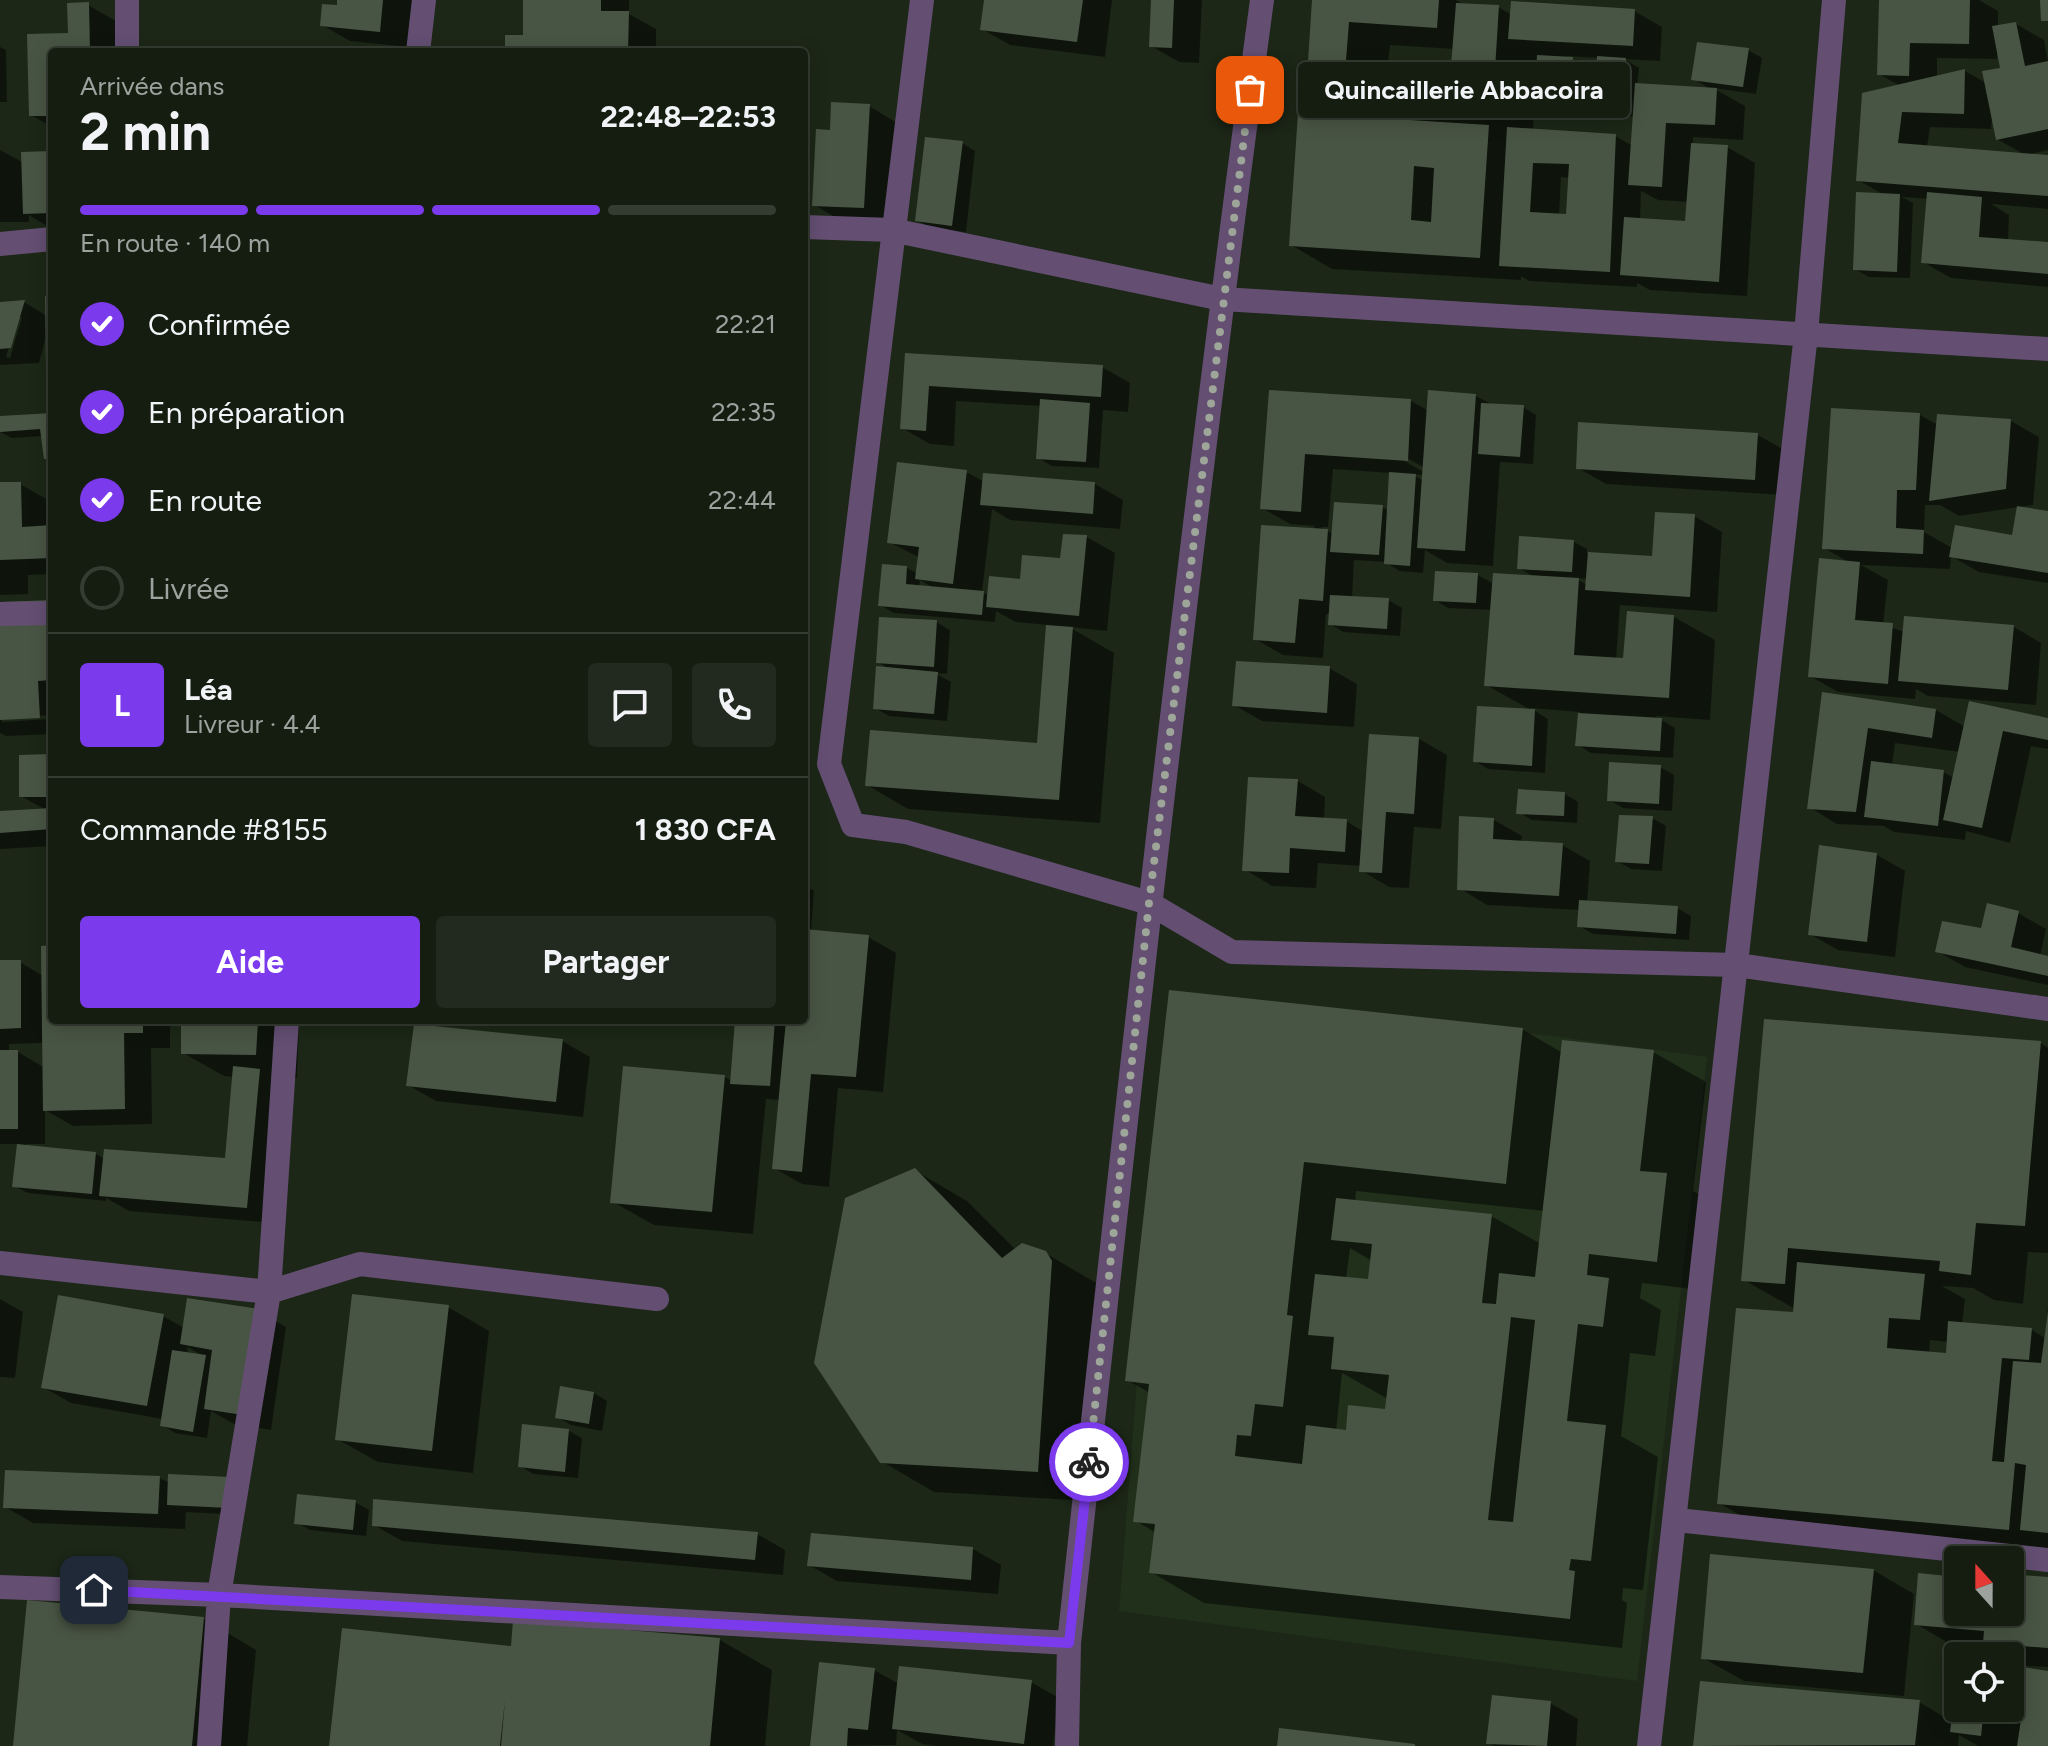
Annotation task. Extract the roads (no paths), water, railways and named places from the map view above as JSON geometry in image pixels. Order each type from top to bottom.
[{"type":"street","points":[[127,0],[127,48]]},
{"type":"street","points":[[418,48],[424,0]]},
{"type":"street","points":[[922,0],[829,764],[853,825],[906,832],[1149,903],[1232,952],[1737,965],[2048,1009]]},
{"type":"street","points":[[1067,1746],[1069,1643],[1149,903],[1222,299],[1262,0]]},
{"type":"street","points":[[1649,1746],[1677,1520],[1806,334],[1834,0]]},
{"type":"street","points":[[808,227],[892,230],[1222,299],[2048,349]]},
{"type":"street","points":[[0,244],[48,239]]},
{"type":"street","points":[[0,614],[48,613]]},
{"type":"street","points":[[209,1746],[219,1595],[269,1292],[287,1024]]},
{"type":"street","points":[[0,1263],[269,1292],[360,1264],[657,1299]]},
{"type":"street","points":[[1677,1520],[2048,1560]]},
{"type":"street","points":[[0,1587],[219,1595],[1069,1643]]},
{"type":"place","name":"Quincaillerie Abbacoira","points":[[1250,90]]}]
